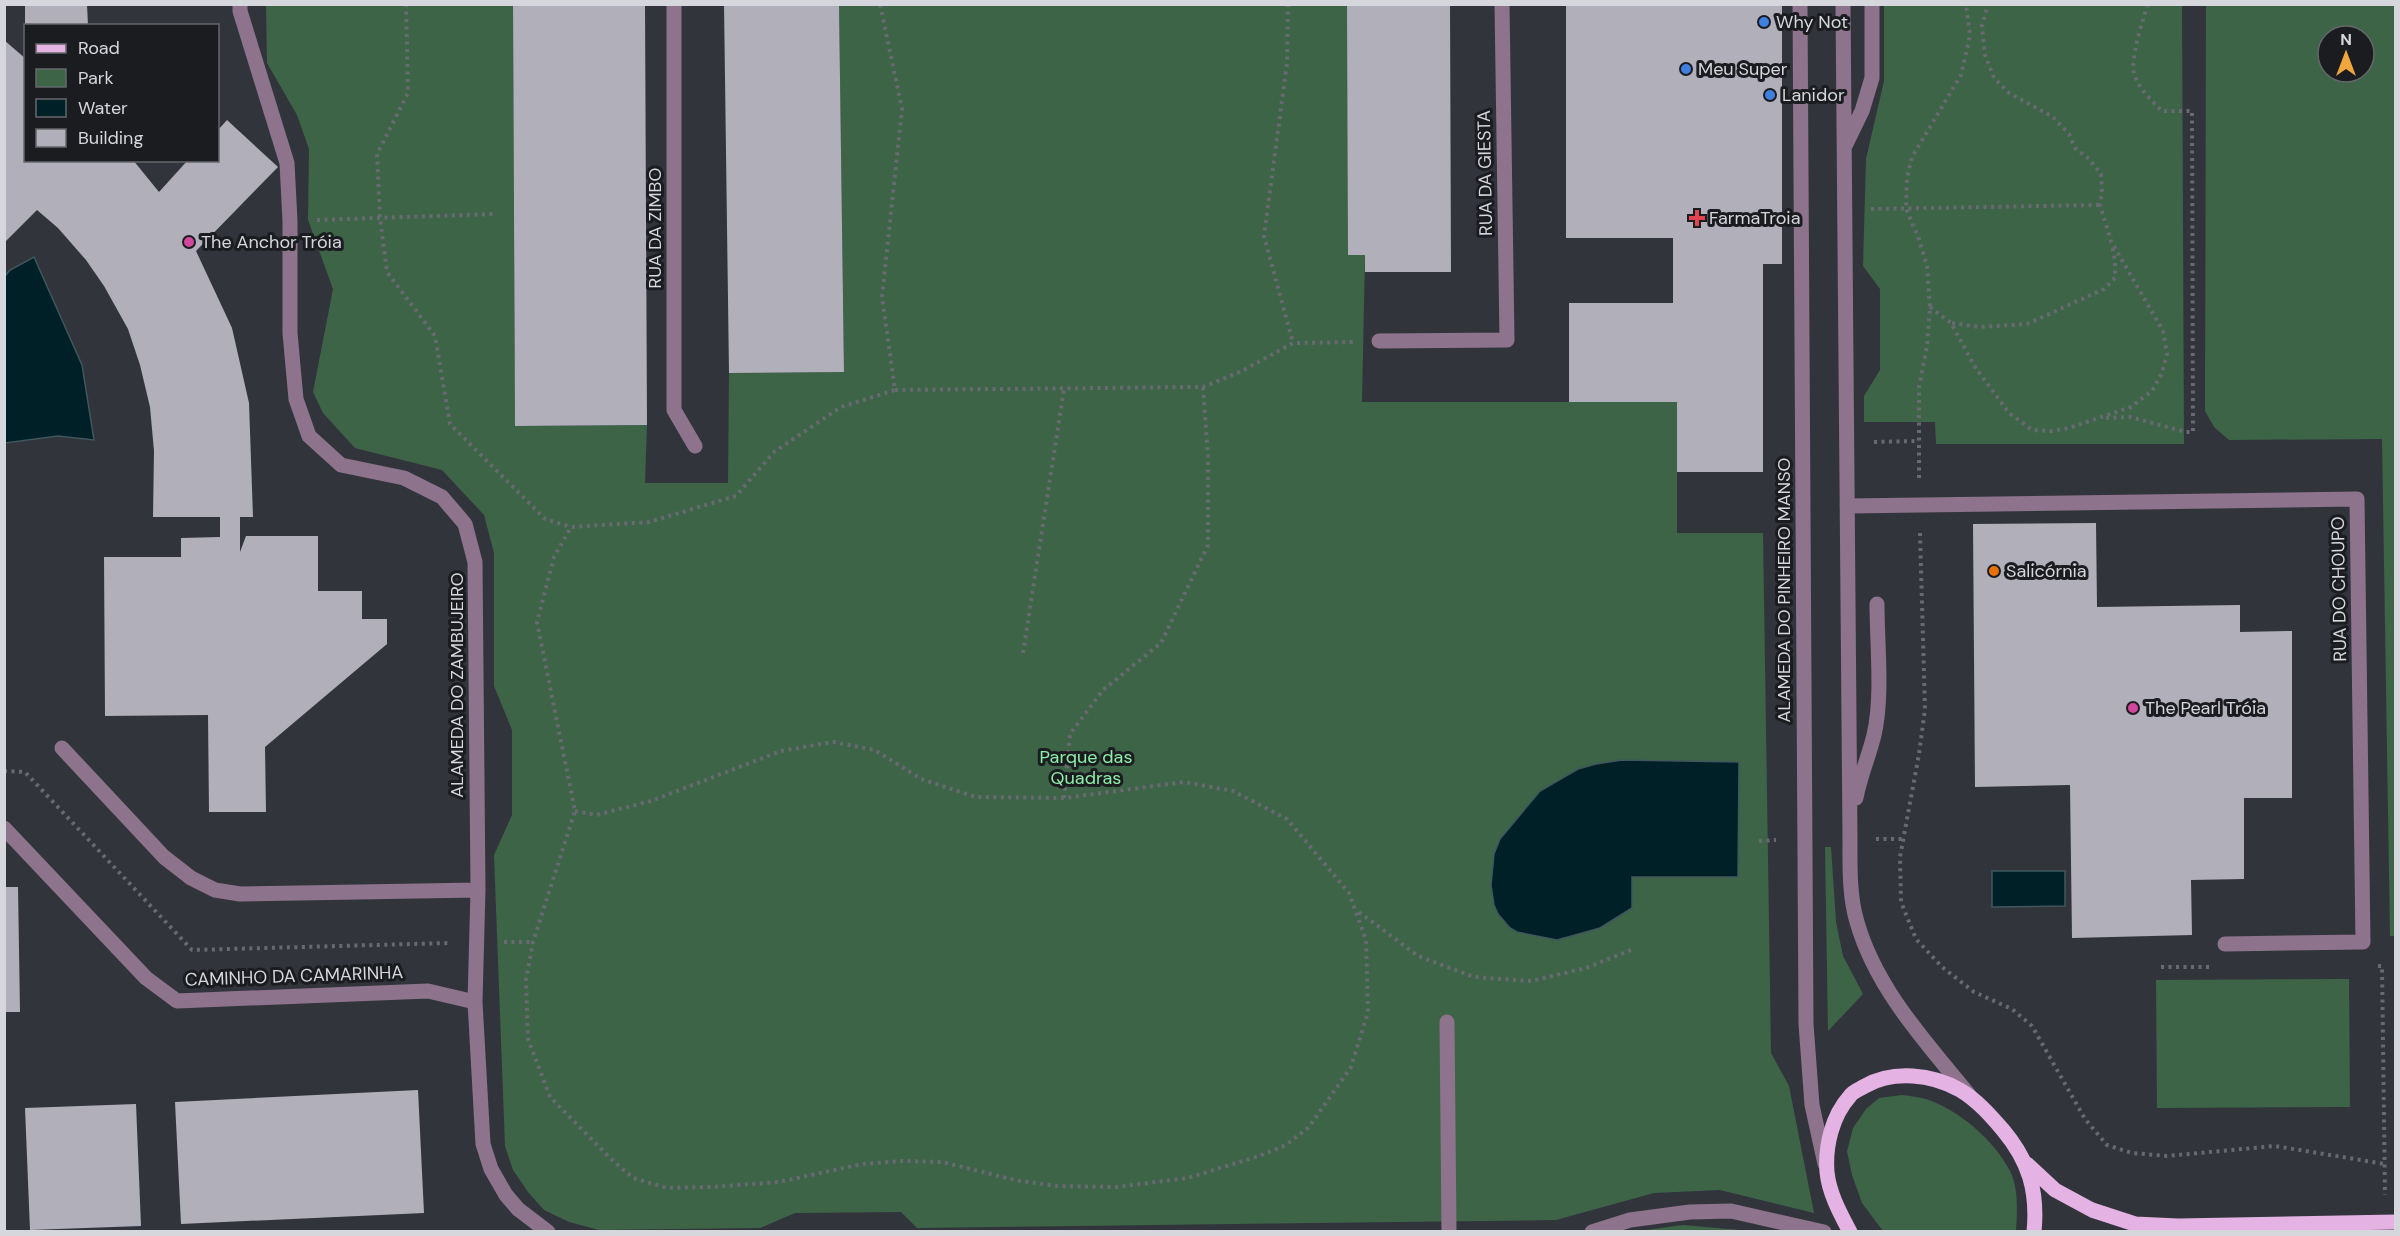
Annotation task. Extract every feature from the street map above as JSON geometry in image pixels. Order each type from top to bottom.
[{"type":"main road","points":[[1850,1232],[1836,1205],[1827,1174],[1827,1148],[1834,1120],[1851,1094],[1870,1083],[1892,1075],[1925,1077],[1960,1090],[1989,1113],[2010,1138],[2027,1164],[2055,1190],[2092,1210],[2135,1224],[2178,1226],[2396,1222]]},
{"type":"main road","points":[[2027,1164],[2033,1190],[2034,1232]]},
{"type":"street","name":"ALAMEDA DO ZAMBUJEIRO","points":[[240,4],[240,11],[287,163],[290,221],[290,333],[296,399],[309,436],[341,465],[404,478],[442,497],[465,524],[475,562],[478,890],[475,1002],[483,1144],[486,1156],[506,1195],[518,1209],[548,1232]]},
{"type":"street","name":"RUA DA ZIMBO","points":[[674,4],[674,410],[695,446]]},
{"type":"street","name":"RUA DA GIESTA","points":[[1379,341],[1507,340],[1502,4]]},
{"type":"street","name":"ALAMEDA DO PINHEIRO MANSO","points":[[1800,4],[1806,1023],[1812,1105],[1827,1174]]},
{"type":"street","points":[[1843,4],[1850,839],[1856,920],[1871,963],[1889,992],[1975,1102]]},
{"type":"street","points":[[1843,149],[1862,111],[1872,78],[1872,4]]},
{"type":"street","name":"RUA DO CHOUPO","points":[[1847,506],[2357,499],[2363,942],[2225,944]]},
{"type":"street","points":[[1850,839],[1859,782],[1874,734],[1877,708],[1877,604]]},
{"type":"street","points":[[62,748],[164,857],[191,878],[215,890],[240,894],[478,890]]},
{"type":"street","name":"CAMINHO DA CAMARINHA","points":[[4,828],[146,978],[177,1001],[428,991],[475,1002]]},
{"type":"street","points":[[1447,1022],[1449,1232]]},
{"type":"street","points":[[1592,1232],[1630,1220],[1690,1212],[1731,1211],[1824,1232]]},
{"type":"path","points":[[406,4],[408,93],[377,154],[380,218],[387,272],[435,336],[450,424],[545,519],[572,527],[649,522],[736,496],[774,452],[783,445],[841,407],[895,390],[1203,387],[1242,371],[1293,343],[1379,341]]},
{"type":"path","points":[[880,4],[902,109],[882,297],[895,390]]},
{"type":"path","points":[[1288,4],[1287,63],[1264,236],[1293,343]]},
{"type":"path","points":[[1966,4],[1970,36],[1961,75],[1912,157],[1906,178],[1906,209],[1918,236],[1927,266],[1930,307],[1927,346],[1919,387],[1918,441],[1925,709],[1900,857],[1901,902],[1916,939],[1942,967],[1974,992],[2012,1009],[2032,1026],[2085,1119],[2107,1144],[2132,1153],[2167,1156],[2275,1146],[2385,1164],[2382,966],[2370,966]]},
{"type":"path","points":[[1952,323],[1979,327],[2027,324],[2104,289],[2115,278],[2115,261],[2111,241],[2100,205],[2101,174],[2089,159],[2075,148],[2069,134],[2053,117],[2009,93],[1994,78],[1985,56],[1982,26],[1988,4]]},
{"type":"path","points":[[2093,418],[2130,417],[2193,432],[2192,111],[2162,111],[2146,96],[2133,72],[2136,46],[2148,4]]},
{"type":"path","points":[[1844,209],[2100,205]]},
{"type":"path","points":[[290,221],[494,214]]},
{"type":"path","points":[[1930,307],[1952,323],[1975,367],[2009,413],[2032,430],[2052,431],[2069,428],[2093,418],[2114,414],[2131,407],[2152,391],[2162,373],[2167,354],[2163,331],[2111,241]]},
{"type":"path","points":[[1064,798],[1070,734],[1103,690],[1161,643],[1208,546],[1208,456],[1203,387]]},
{"type":"path","points":[[1023,653],[1064,389]]},
{"type":"path","points":[[1846,442],[1918,441]]},
{"type":"path","points":[[572,527],[554,557],[537,622],[575,811],[533,942],[526,980],[528,1039],[550,1097],[633,1178],[667,1188],[779,1182],[862,1164],[903,1161],[942,1162],[1015,1180],[1056,1186],[1116,1187],[1188,1178],[1258,1156],[1286,1144],[1309,1126],[1351,1067],[1368,1012],[1366,940],[1350,892],[1287,819],[1233,791],[1184,782],[1042,800],[976,797],[921,779],[875,750],[833,742],[781,751],[651,801],[596,815],[575,811]]},
{"type":"path","points":[[1357,910],[1418,956],[1474,977],[1531,981],[1586,968],[1631,950]]},
{"type":"path","points":[[2161,967],[2219,967]]},
{"type":"green space","name":"Parque das Quadras","points":[[266,5],[513,5],[515,426],[647,425],[645,483],[728,483],[729,373],[844,372],[839,5],[1347,5],[1365,255],[1362,402],[1677,402],[1677,533],[1763,533],[1771,1053],[1789,1086],[1814,1213],[1720,1190],[1654,1193],[1556,1220],[917,1228],[901,1212],[795,1213],[760,1228],[599,1230],[569,1222],[544,1210],[513,1170],[505,1146],[494,855],[512,815],[512,730],[494,686],[494,553],[484,515],[442,470],[355,448],[323,413],[313,392],[333,289],[308,220],[309,149],[297,115],[267,63]]},
{"type":"green space","points":[[1884,5],[2182,5],[2184,444],[1936,444],[1935,422],[1864,422],[1864,396],[1880,370],[1880,289],[1863,266],[1866,159],[1884,81]]},
{"type":"green space","points":[[2206,5],[2395,5],[2395,936],[2390,936],[2382,439],[2229,440],[2214,427],[2205,411]]},
{"type":"green space","points":[[1825,847],[1831,847],[1836,922],[1843,956],[1863,994],[1828,1031]]},
{"type":"green space","points":[[2349,979],[2350,1107],[2157,1108],[2156,980]]},
{"type":"green space","points":[[1902,1095],[1926,1099],[1951,1111],[1963,1118],[1995,1148],[2010,1171],[2015,1185],[2016,1231],[1883,1231],[1862,1203],[1852,1175],[1847,1151],[1853,1128],[1866,1109],[1879,1098]]},
{"type":"green space","points":[[1683,1225],[1751,1231],[1639,1231]]},
{"type":"water","points":[[34,257],[82,365],[94,440],[58,436],[5,443],[5,276],[10,270]]},
{"type":"water","points":[[1622,760],[1739,762],[1738,877],[1632,877],[1632,908],[1600,928],[1557,940],[1517,932],[1510,928],[1498,914],[1494,905],[1491,885],[1494,854],[1500,839],[1540,791],[1578,769]]},
{"type":"water","points":[[1992,871],[2065,871],[2065,906],[1992,907]]},
{"type":"building","points":[[25,4],[87,4],[88,24],[25,24]]},
{"type":"building","points":[[513,4],[645,4],[647,425],[515,426]]},
{"type":"building","points":[[724,4],[839,4],[844,372],[729,373]]},
{"type":"building","points":[[1347,4],[1450,4],[1451,272],[1365,272],[1365,255],[1348,255]]},
{"type":"building","points":[[1566,4],[1782,4],[1782,264],[1763,264],[1763,472],[1677,472],[1677,402],[1569,402],[1569,303],[1673,303],[1673,238],[1566,238]]},
{"type":"building","points":[[4,40],[24,57],[24,162],[135,162],[159,192],[186,162],[219,162],[219,129],[227,120],[278,167],[196,251],[232,328],[249,403],[253,517],[240,517],[240,552],[246,536],[318,536],[318,591],[362,591],[362,619],[387,619],[387,644],[265,747],[266,812],[209,812],[208,715],[105,716],[104,557],[181,557],[181,538],[220,537],[220,517],[153,517],[154,451],[150,407],[140,365],[128,329],[104,286],[86,260],[58,228],[37,210],[4,243]]},
{"type":"building","name":"The Pearl Tróia","points":[[2096,523],[2097,607],[2240,605],[2240,632],[2292,631],[2292,798],[2244,798],[2244,879],[2191,880],[2192,935],[2072,938],[2070,785],[1975,787],[1973,524]]},
{"type":"building","points":[[4,887],[18,887],[20,1012],[4,1012]]},
{"type":"building","points":[[418,1090],[424,1213],[181,1224],[175,1102]]},
{"type":"building","points":[[136,1104],[141,1226],[30,1230],[25,1108]]},
{"type":"place","name":"Why Not","points":[[1764,22]]},
{"type":"place","name":"Meu Super","points":[[1686,69]]},
{"type":"place","name":"Lanidor","points":[[1770,95]]},
{"type":"place","name":"FarmaTroia","points":[[1697,218]]},
{"type":"place","name":"The Anchor Tróia","points":[[189,242]]},
{"type":"place","name":"Salicórnia","points":[[1994,571]]},
{"type":"place","name":"The Pearl Tróia","points":[[2133,708]]}]
